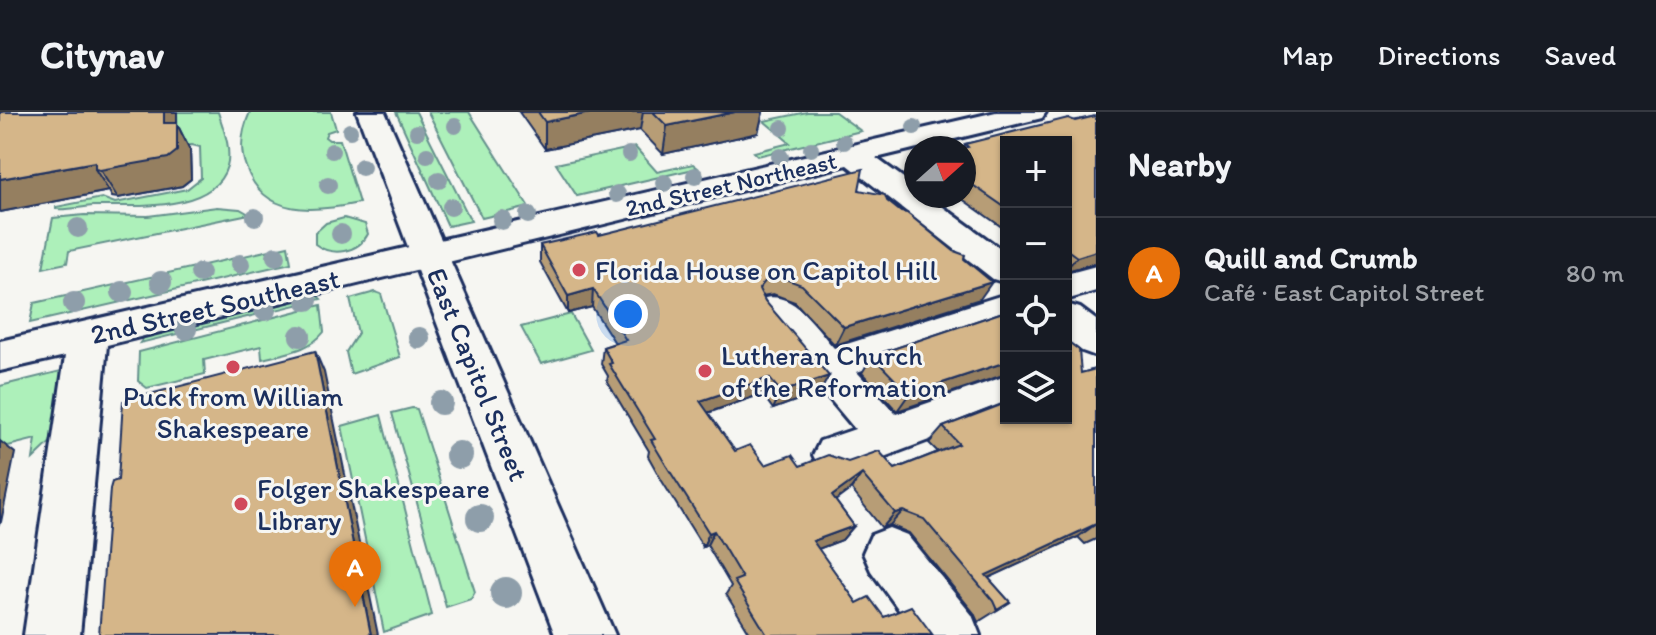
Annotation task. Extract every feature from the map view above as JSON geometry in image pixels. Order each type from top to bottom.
[{"type":"main road","name":"East Capitol Street","points":[[371,112],[585,635]]},
{"type":"street","name":"2nd Street Northeast","points":[[429,256],[1032,112]]},
{"type":"street","points":[[853,155],[1000,266]]},
{"type":"street","name":"2nd Street Southeast","points":[[0,356],[429,256]]},
{"type":"street","points":[[1072,285],[1096,278]]},
{"type":"street","points":[[775,308],[888,436]]},
{"type":"street","points":[[826,366],[1000,309]]},
{"type":"street","points":[[1072,323],[1096,341]]},
{"type":"street","points":[[52,635],[88,335]]},
{"type":"street","points":[[1072,369],[1096,360]]},
{"type":"street","points":[[836,455],[1000,395]]},
{"type":"street","points":[[889,553],[952,635]]},
{"type":"green space","points":[[177,112],[218,112],[226,139],[227,166],[219,181],[206,192],[169,204],[56,209],[102,198],[115,203],[187,189],[201,178],[200,147],[178,147]]},
{"type":"green space","points":[[250,112],[331,112],[336,129],[327,132],[325,137],[340,140],[359,203],[325,208],[293,208],[265,195],[254,184],[243,153],[243,133]]},
{"type":"green space","points":[[396,112],[416,112],[471,221],[448,226]]},
{"type":"green space","points":[[428,112],[469,112],[529,207],[482,218]]},
{"type":"green space","points":[[807,112],[835,112],[861,131],[758,156],[754,152],[790,143],[764,121]]},
{"type":"green space","points":[[635,147],[657,172],[693,164],[698,168],[577,196],[556,164]]},
{"type":"green space","points":[[217,207],[240,209],[249,214],[69,251],[67,263],[43,268],[53,218],[148,216]]},
{"type":"green space","points":[[344,218],[365,224],[368,234],[364,240],[351,249],[337,252],[315,244],[315,233],[326,223]]},
{"type":"green space","points":[[288,246],[291,263],[30,323],[34,303]]},
{"type":"green space","points":[[375,292],[381,294],[400,357],[351,374],[346,352],[358,333],[350,299]]},
{"type":"green space","points":[[317,295],[321,299],[140,343],[145,336]]},
{"type":"green space","points":[[321,305],[324,332],[304,347],[262,359],[261,346],[204,360],[205,374],[147,388],[138,381],[139,352]]},
{"type":"green space","points":[[571,314],[591,350],[541,364],[521,327]]},
{"type":"green space","points":[[69,369],[59,434],[33,459],[36,439],[0,448],[0,386]]},
{"type":"green space","points":[[417,409],[475,592],[471,599],[446,607],[392,413]]},
{"type":"green space","points":[[381,415],[432,615],[384,632],[342,426]]},
{"type":"building","points":[[0,112],[164,112],[164,123],[177,123],[177,151],[168,158],[100,170],[95,169],[95,162],[0,179]]},
{"type":"building","points":[[538,112],[595,112],[545,122]]},
{"type":"building","points":[[653,112],[735,112],[667,126]]},
{"type":"building","points":[[1096,116],[1096,251],[1077,257],[1072,253],[1072,136],[1000,136],[1000,204],[976,187],[976,141],[1068,118],[1075,121]]},
{"type":"building","points":[[863,169],[859,190],[885,195],[887,201],[901,212],[907,213],[954,251],[965,255],[964,259],[992,282],[844,327],[802,285],[780,277],[767,279],[759,289],[765,301],[829,376],[781,392],[769,378],[700,401],[735,451],[750,445],[765,465],[792,455],[800,466],[828,455],[848,462],[879,451],[895,469],[959,444],[943,427],[1000,405],[1000,424],[1072,424],[1072,345],[1079,350],[1081,373],[1096,369],[1096,524],[986,575],[1010,602],[997,610],[993,601],[924,519],[903,511],[895,513],[862,474],[832,496],[854,526],[813,541],[857,603],[869,597],[884,617],[911,606],[932,634],[767,635],[734,581],[742,578],[714,531],[709,533],[666,465],[651,440],[655,439],[609,364],[612,363],[603,347],[626,340],[593,289],[568,296],[540,245],[597,232],[599,235]]},
{"type":"building","points":[[1000,313],[1000,364],[909,394],[872,356]]},
{"type":"building","name":"Folger Shakespeare Library","points":[[315,351],[371,635],[99,635],[110,489],[112,482],[118,480],[123,401]]},
{"type":"place","name":"Florida House on Capitol Hill","points":[[579,270]]},
{"type":"place","name":"Puck from William Shakespeare","points":[[233,367]]},
{"type":"place","name":"Lutheran Church of the Reformation","points":[[705,371]]},
{"type":"place","name":"Folger Shakespeare Library","points":[[241,504]]},
{"type":"place","name":"Quill and Crumb","points":[[355,607]]}]
